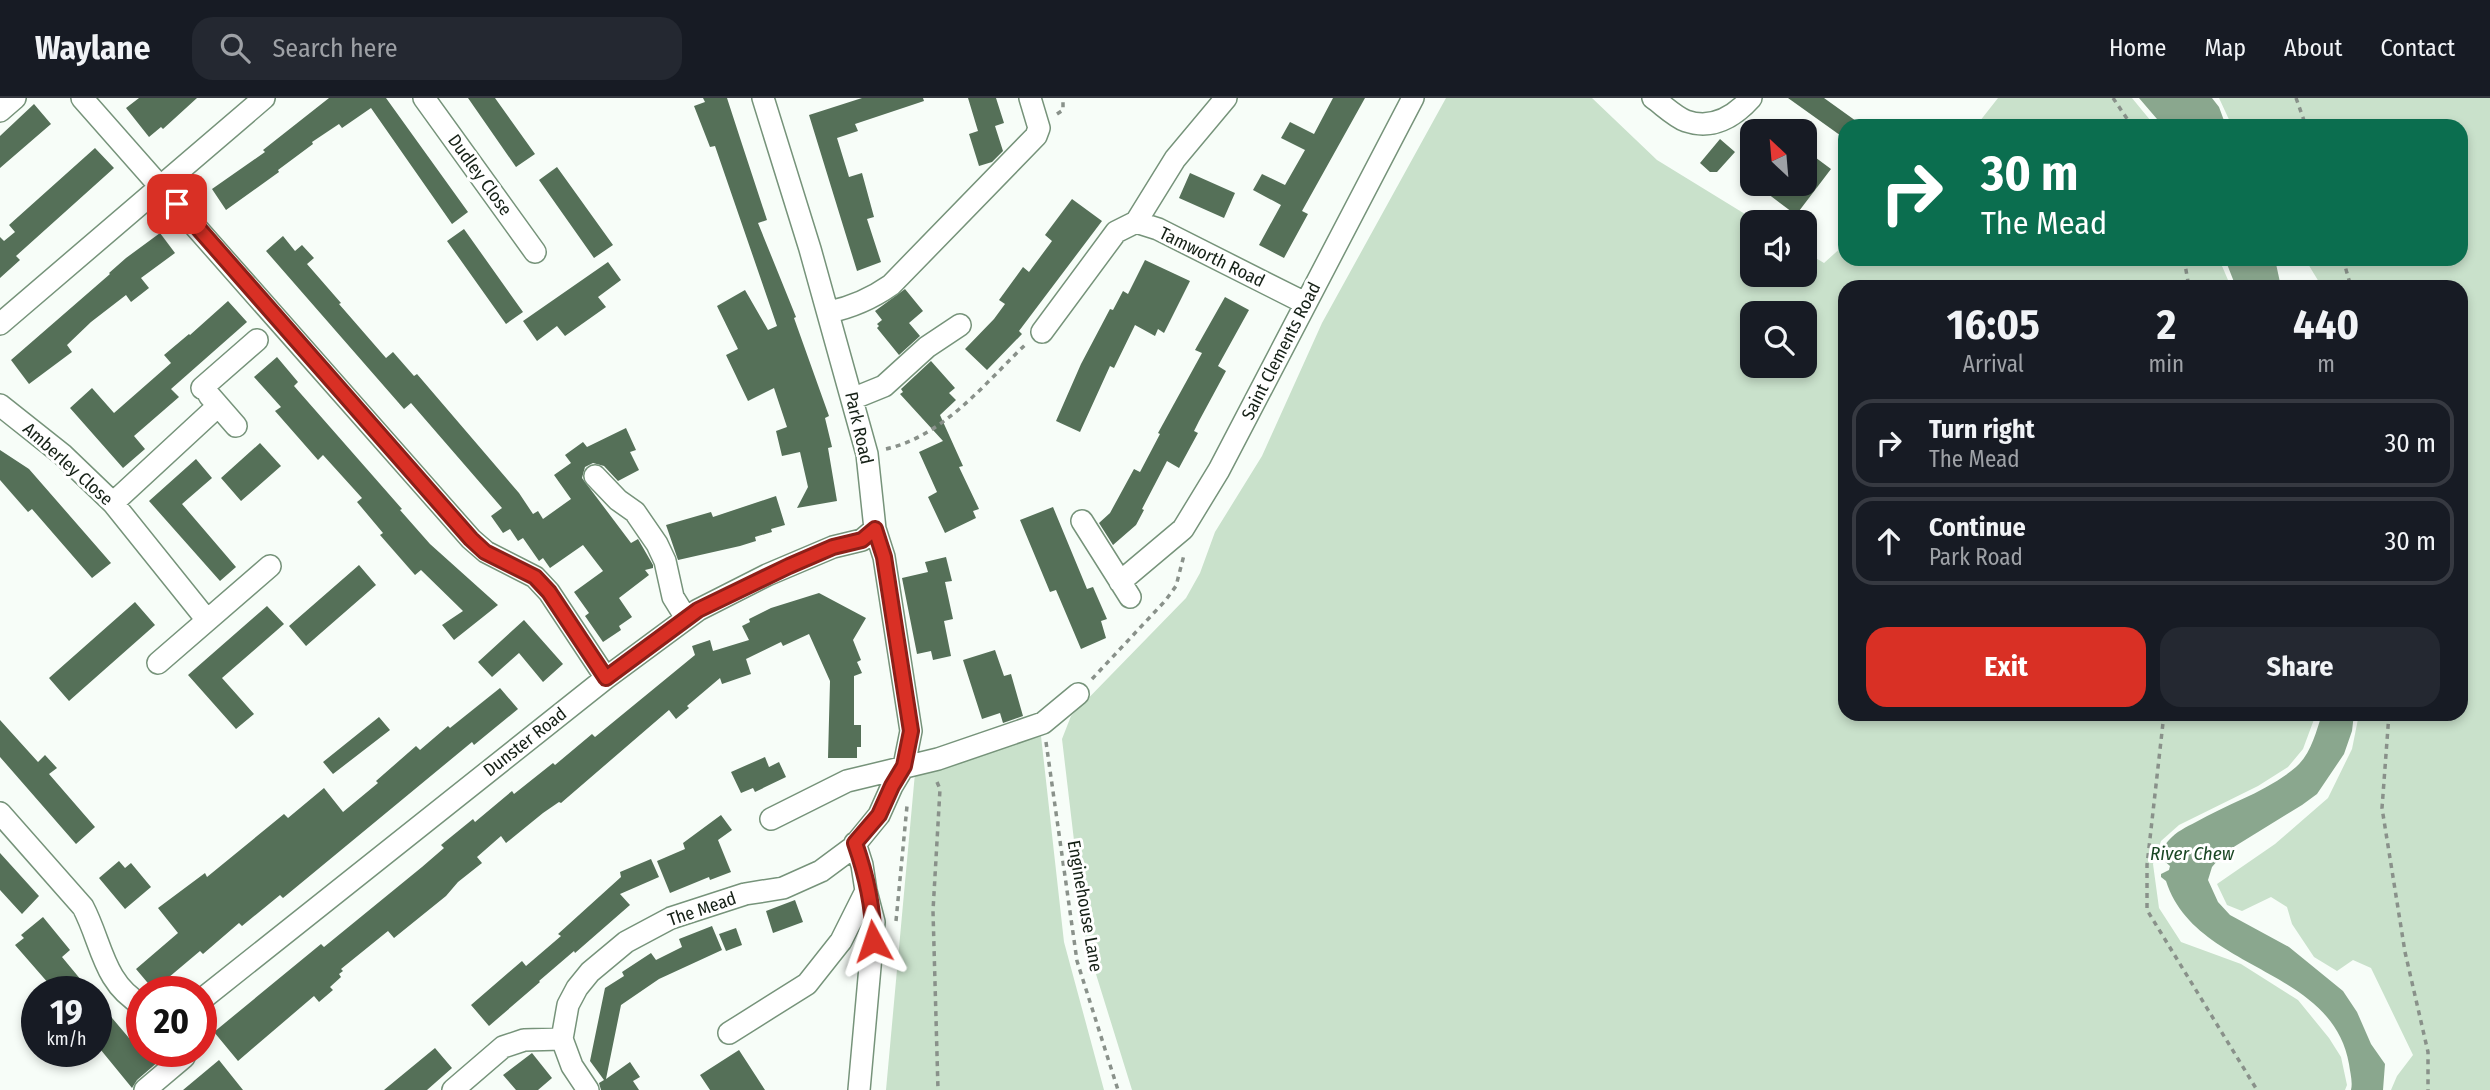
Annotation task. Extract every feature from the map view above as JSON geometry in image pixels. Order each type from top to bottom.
[{"type":"street","points":[[0,111],[15,98]]},
{"type":"street","points":[[82,98],[471,539],[485,552],[535,577],[549,592],[606,678]]},
{"type":"street","points":[[0,324],[264,98]]},
{"type":"street","name":"Dudley Close","points":[[424,98],[535,252]]},
{"type":"street","name":"Park Road","points":[[762,98],[829,312],[867,454],[875,529],[884,557],[911,731],[904,766]]},
{"type":"street","points":[[829,312],[871,299],[891,285],[1036,136],[1039,128],[1030,98]]},
{"type":"street","points":[[1042,332],[1116,232],[1136,222],[1175,159],[1226,98]]},
{"type":"street","name":"Saint Clements Road","points":[[1082,521],[1125,589],[1183,529],[1219,470],[1413,98]]},
{"type":"street","points":[[1653,98],[1684,121],[1703,125],[1732,115],[1751,98]]},
{"type":"street","name":"Tamworth Road","points":[[1136,222],[1158,229],[1305,303]]},
{"type":"street","points":[[852,398],[884,386],[927,347],[960,325]]},
{"type":"street","points":[[236,426],[199,385],[257,340]]},
{"type":"street","name":"Amberley Close","points":[[0,405],[63,455],[113,503],[207,621]]},
{"type":"street","points":[[113,503],[218,406]]},
{"type":"street","points":[[595,476],[618,500],[635,512],[657,544],[665,561],[673,597],[686,618]]},
{"type":"street","name":"Dunster Road","points":[[217,987],[606,678],[686,618],[767,575],[833,547],[862,540],[875,529]]},
{"type":"street","points":[[158,663],[270,566]]},
{"type":"street","points":[[771,819],[847,781],[926,761],[1043,723],[1079,694]]},
{"type":"street","name":"The Mead","points":[[562,1040],[568,1005],[577,988],[590,972],[626,942],[671,918],[745,894],[783,888],[821,871],[855,843],[879,815],[904,766]]},
{"type":"street","points":[[0,813],[83,906],[92,924],[107,970],[126,996]]},
{"type":"street","points":[[855,843],[874,922],[859,1090]]},
{"type":"street","points":[[729,1033],[807,984],[841,942],[866,891]]},
{"type":"street","points":[[453,1090],[503,1047],[524,1040],[562,1040],[572,1066],[588,1090]]},
{"type":"street","points":[[145,1090],[172,1067]]},
{"type":"path","points":[[2113,98],[2127,119]]},
{"type":"path","points":[[2296,98],[2304,119]]},
{"type":"path","points":[[867,454],[892,448],[929,433],[1028,341],[1042,332]]},
{"type":"path","points":[[1079,694],[1176,586],[1184,558],[1183,529]]},
{"type":"path","points":[[2163,721],[2147,865],[2147,909],[2257,1090]]},
{"type":"path","points":[[2388,721],[2382,808],[2405,952],[2428,1052],[2428,1090]]},
{"type":"path","name":"Enginehouse Lane","points":[[1043,723],[1077,961],[1118,1090]]},
{"type":"path","points":[[926,761],[940,789],[933,911],[938,1090]]},
{"type":"shaded area","points":[[1446,98],[1592,98],[1657,160],[1740,211],[1740,287],[1817,287],[1817,259],[1824,263],[1838,250],[1838,266],[2222,266],[2228,280],[1838,280],[1838,721],[2313,721],[2303,749],[2288,767],[2258,786],[2179,825],[2161,841],[2153,864],[2159,908],[2181,942],[2241,964],[2298,1000],[2341,1057],[2347,1085],[2345,1090],[1132,1090],[1086,942],[1062,739],[1071,716],[1186,598],[1200,573],[1215,532],[1262,456],[1322,323]]},
{"type":"shaded area","points":[[1998,98],[2132,98],[2149,119],[1982,119]]},
{"type":"shaded area","points":[[2219,98],[2490,98],[2490,1090],[2391,1090],[2397,1076],[2413,1055],[2371,968],[2353,960],[2337,971],[2314,957],[2292,924],[2287,907],[2271,897],[2242,911],[2227,905],[2217,884],[2275,844],[2328,798],[2352,749],[2358,721],[2468,721],[2468,280],[2318,280],[2309,266],[2468,266],[2468,119],[2229,119]]},
{"type":"shaded area","points":[[1041,736],[1064,942],[1104,1090],[886,1090],[915,773]]},
{"type":"water","points":[[2139,98],[2212,98],[2223,119],[2157,119]]},
{"type":"water","points":[[2228,266],[2276,266],[2280,280],[2233,280]]},
{"type":"water","name":"River Chew","points":[[2320,721],[2353,721],[2344,754],[2317,794],[2224,853],[2212,867],[2208,880],[2218,902],[2230,915],[2289,947],[2343,991],[2357,1012],[2371,1044],[2385,1064],[2383,1090],[2351,1090],[2349,1064],[2337,1032],[2317,1007],[2291,987],[2204,934],[2181,911],[2166,881],[2161,877],[2161,874],[2169,870],[2170,866],[2162,856],[2172,837],[2208,815],[2285,776],[2301,762]]},
{"type":"building","points":[[139,98],[197,98],[163,129],[161,127],[149,137],[126,108]]},
{"type":"building","points":[[329,98],[386,98],[468,212],[452,224],[371,108],[342,128],[339,124],[312,142],[313,144],[278,170],[279,172],[226,210],[212,189],[265,152],[263,150]]},
{"type":"building","points":[[468,98],[495,98],[535,154],[516,167]]},
{"type":"building","points":[[703,98],[727,98],[767,220],[758,223],[796,317],[794,318],[829,416],[825,418],[832,447],[828,448],[837,501],[797,508],[808,487],[800,452],[782,456],[776,431],[787,427],[774,388],[748,401],[726,355],[738,349],[717,306],[745,290],[768,330],[777,326],[715,146],[710,147],[694,106],[705,102]]},
{"type":"building","points":[[862,98],[923,98],[924,101],[855,124],[858,131],[837,138],[849,177],[862,173],[874,217],[867,219],[881,262],[857,271],[809,115]]},
{"type":"building","points":[[968,98],[996,98],[1004,123],[995,126],[1003,151],[992,162],[979,166],[969,134],[978,131]]},
{"type":"building","points":[[1333,98],[1365,98],[1302,211],[1308,214],[1284,258],[1259,245],[1281,205],[1253,190],[1262,174],[1285,185],[1305,150],[1281,138],[1290,122],[1314,134]]},
{"type":"building","points":[[1788,98],[1824,98],[1853,119],[1838,119],[1838,134]]},
{"type":"building","points":[[34,104],[51,124],[0,168],[0,136]]},
{"type":"building","points":[[1720,139],[1735,152],[1717,172],[1710,172],[1700,163]]},
{"type":"building","points":[[95,148],[114,168],[16,256],[20,260],[0,278],[0,237],[4,241],[15,232],[9,225]]},
{"type":"building","points":[[1817,159],[1831,169],[1817,187]]},
{"type":"building","points":[[557,167],[613,245],[594,258],[539,180]]},
{"type":"building","points":[[1190,173],[1235,193],[1224,218],[1179,198]]},
{"type":"building","points":[[1771,196],[1810,196],[1800,210],[1789,210]]},
{"type":"building","points":[[1072,199],[1102,221],[1019,331],[1022,334],[987,370],[965,349],[1005,304],[999,300],[1023,267],[1029,272],[1052,241],[1045,235]]},
{"type":"building","points":[[464,229],[523,312],[506,324],[447,241]]},
{"type":"building","points":[[160,233],[175,253],[141,278],[149,288],[131,302],[126,295],[91,322],[67,345],[72,352],[29,384],[11,360],[126,258]]},
{"type":"building","points":[[283,236],[295,251],[302,245],[314,258],[307,264],[341,303],[339,304],[386,358],[393,352],[414,376],[417,374],[519,493],[533,514],[538,511],[543,519],[571,499],[554,475],[571,463],[565,455],[583,442],[587,447],[626,428],[636,450],[630,452],[639,470],[618,481],[604,466],[593,463],[585,467],[582,478],[631,543],[638,539],[653,565],[653,568],[645,570],[649,575],[619,598],[632,617],[619,626],[621,630],[603,642],[585,616],[589,613],[574,592],[603,571],[583,545],[550,568],[543,558],[539,561],[523,538],[518,541],[510,529],[503,533],[491,516],[502,508],[411,403],[404,409],[266,251]]},
{"type":"building","points":[[1145,260],[1190,281],[1164,333],[1158,329],[1155,336],[1135,325],[1114,368],[1110,366],[1080,432],[1056,421],[1081,364],[1110,309],[1113,310],[1123,291],[1128,294]]},
{"type":"building","points":[[608,262],[621,280],[598,297],[606,307],[565,336],[557,326],[537,341],[523,321]]},
{"type":"building","points":[[905,289],[923,311],[909,323],[920,336],[899,355],[877,328],[877,324],[882,320],[875,311]]},
{"type":"building","points":[[1225,297],[1249,310],[1218,366],[1226,371],[1194,431],[1198,433],[1179,468],[1167,461],[1136,525],[1113,545],[1099,523],[1110,513],[1134,469],[1140,472],[1202,353],[1195,350]]},
{"type":"building","points":[[228,301],[247,322],[171,389],[179,397],[134,436],[145,449],[123,468],[70,408],[92,388],[114,413],[171,363],[164,355]]},
{"type":"building","points":[[277,357],[298,382],[294,386],[430,544],[498,605],[454,640],[442,625],[463,611],[421,570],[415,575],[380,535],[383,533],[357,502],[362,498],[323,455],[318,460],[275,411],[281,407],[254,377]]},
{"type":"building","points":[[931,361],[955,388],[949,393],[956,400],[940,415],[963,466],[959,467],[979,509],[973,511],[976,518],[945,533],[928,497],[937,492],[919,452],[943,441],[900,394],[903,392],[901,389]]},
{"type":"building","points":[[260,443],[281,466],[241,501],[221,478]]},
{"type":"building","points":[[0,450],[29,469],[111,563],[92,578],[32,509],[28,512],[0,480]]},
{"type":"building","points":[[196,459],[212,478],[182,504],[236,567],[220,581],[149,501]]},
{"type":"building","points":[[776,496],[785,525],[755,537],[756,541],[678,560],[666,525],[711,512],[713,517]]},
{"type":"building","points":[[1053,507],[1087,589],[1093,587],[1107,619],[1101,621],[1106,638],[1081,649],[1056,590],[1050,592],[1020,520]]},
{"type":"building","points":[[946,557],[952,581],[945,582],[953,619],[944,621],[951,656],[933,660],[931,651],[917,654],[902,578],[928,572],[925,562]]},
{"type":"building","points":[[359,565],[376,585],[306,646],[289,626]]},
{"type":"building","points":[[819,593],[866,618],[853,640],[861,660],[857,662],[862,673],[854,676],[854,725],[861,725],[861,747],[857,747],[857,758],[828,758],[830,681],[809,634],[783,646],[781,642],[746,659],[751,674],[722,684],[720,678],[676,719],[669,710],[561,803],[543,813],[506,843],[501,836],[477,857],[482,863],[458,882],[446,896],[394,938],[388,931],[341,969],[341,977],[330,987],[333,990],[319,1002],[314,996],[238,1061],[217,1036],[217,1030],[321,944],[324,947],[422,867],[444,848],[441,845],[473,819],[475,822],[512,791],[514,794],[553,763],[555,765],[592,734],[595,737],[695,655],[692,646],[710,640],[713,651],[749,640],[742,626],[750,622],[749,619],[771,608]]},
{"type":"building","points":[[135,602],[155,625],[69,701],[49,678]]},
{"type":"building","points":[[267,606],[284,624],[222,678],[254,714],[236,729],[188,675]]},
{"type":"building","points":[[524,620],[563,664],[543,682],[519,653],[492,677],[478,662]]},
{"type":"building","points":[[995,650],[1004,676],[1011,674],[1023,716],[1003,723],[1000,713],[982,719],[963,660]]},
{"type":"building","points":[[500,688],[518,709],[474,745],[472,742],[283,898],[280,895],[242,926],[239,923],[203,954],[200,951],[170,976],[142,976],[136,969],[178,933],[158,908],[205,873],[207,877],[284,814],[288,818],[324,788],[343,812],[416,746],[420,750],[448,726],[450,728]]},
{"type":"building","points":[[379,717],[390,730],[333,774],[323,762]]},
{"type":"building","points":[[0,720],[38,762],[45,755],[57,768],[49,774],[95,827],[76,844],[0,757]]},
{"type":"building","points":[[765,757],[769,767],[779,762],[786,777],[755,792],[753,788],[741,793],[731,772]]},
{"type":"building","points":[[721,815],[732,830],[718,840],[731,872],[710,880],[709,877],[670,893],[657,861],[685,849],[683,843]]},
{"type":"building","points":[[0,853],[39,896],[22,914],[0,890]]},
{"type":"building","points":[[651,859],[659,877],[620,894],[630,905],[489,1026],[471,1005],[522,961],[526,966],[561,936],[558,934],[621,877],[620,872]]},
{"type":"building","points":[[119,861],[125,868],[131,863],[151,887],[125,909],[99,878]]},
{"type":"building","points":[[795,900],[803,922],[773,933],[766,911]]},
{"type":"building","points":[[43,917],[70,950],[62,957],[78,976],[42,976],[15,945],[24,938],[21,935]]},
{"type":"building","points":[[712,926],[722,950],[659,979],[621,1005],[606,1079],[630,1062],[640,1077],[633,1081],[639,1090],[601,1090],[599,1083],[604,1080],[590,1061],[605,988],[624,976],[622,972],[651,953],[656,960],[682,947],[679,939]]},
{"type":"building","points":[[736,928],[742,945],[726,951],[719,934]]},
{"type":"building","points":[[112,1018],[126,1034],[126,1067],[152,1067],[132,1088],[112,1064]]},
{"type":"building","points":[[435,1048],[452,1068],[427,1090],[384,1090]]},
{"type":"building","points":[[739,1050],[765,1090],[710,1090],[700,1075]]},
{"type":"building","points":[[532,1053],[552,1078],[538,1090],[516,1090],[503,1075]]},
{"type":"building","points":[[219,1060],[243,1090],[183,1090],[211,1067],[217,1067]]},
{"type":"route","points":[[177,204],[471,539],[485,552],[535,577],[549,592],[606,678],[698,610],[767,575],[833,547],[856,543],[868,537],[875,529],[884,557],[911,731],[904,766],[879,815],[855,843],[874,922],[873,941]]}]
